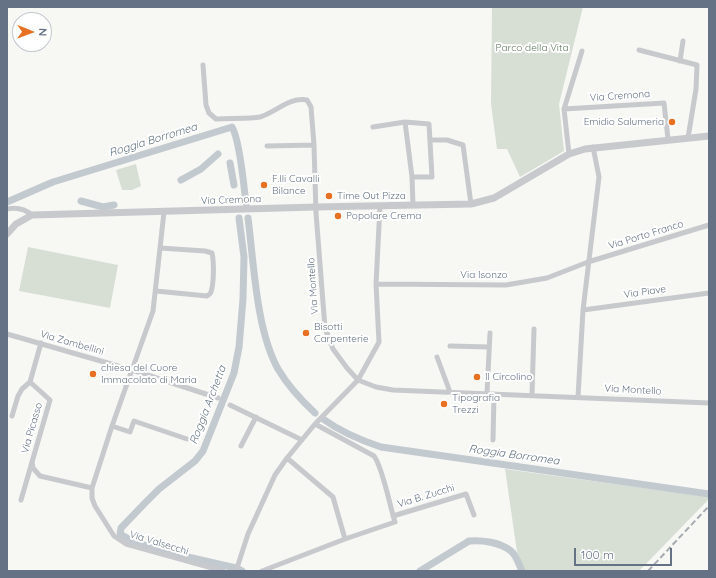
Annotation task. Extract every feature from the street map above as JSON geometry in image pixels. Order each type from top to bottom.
[{"type":"street","points":[[680,60],[683,41]]},
{"type":"street","points":[[639,50],[697,65],[696,89],[688,138]]},
{"type":"street","points":[[569,154],[564,110],[582,51]]},
{"type":"street","name":"Via Montello","points":[[203,65],[206,105],[209,113],[216,119],[260,117],[299,99],[307,100],[311,107],[316,207],[326,328],[334,349],[347,368],[358,380],[376,387],[393,390],[709,403]]},
{"type":"street","name":"Via Cremona","points":[[564,110],[664,103],[668,139]]},
{"type":"street","points":[[406,122],[412,177],[413,205]]},
{"type":"street","points":[[373,127],[406,122],[429,124],[432,177],[412,177]]},
{"type":"street","name":"Via Cremona","points":[[7,234],[16,224],[32,215],[471,204],[494,198],[569,154],[594,147],[709,136]]},
{"type":"street","points":[[430,140],[447,140],[463,145],[471,204]]},
{"type":"street","points":[[267,146],[314,145]]},
{"type":"street","points":[[578,397],[583,310],[599,177],[594,147]]},
{"type":"street","points":[[237,569],[248,534],[275,475],[315,424],[358,380],[379,342],[376,284],[380,206]]},
{"type":"street","points":[[7,210],[12,208],[26,210],[32,215]]},
{"type":"street","name":"Via Valsecchi","points":[[164,212],[153,311],[112,426],[92,488],[92,498],[95,506],[114,536],[126,544],[223,571]]},
{"type":"street","name":"Via Porto Franco","points":[[588,262],[709,225]]},
{"type":"street","points":[[156,291],[207,296],[211,292],[213,273],[212,253],[205,251],[160,248]]},
{"type":"street","name":"Via Isonzo","points":[[376,284],[506,285],[547,278],[588,262]]},
{"type":"street","name":"Via Piave","points":[[583,310],[709,293]]},
{"type":"street","points":[[532,395],[534,329]]},
{"type":"street","points":[[487,393],[490,333]]},
{"type":"street","name":"Via Zambellini","points":[[7,334],[132,370],[218,398]]},
{"type":"street","points":[[12,416],[18,396],[22,389],[30,382],[41,343]]},
{"type":"street","points":[[450,346],[489,347]]},
{"type":"street","points":[[436,357],[450,392]]},
{"type":"street","name":"Via Picasso","points":[[21,500],[50,400],[30,382]]},
{"type":"street","points":[[493,440],[494,394]]},
{"type":"street","points":[[230,405],[302,440]]},
{"type":"street","points":[[241,446],[256,417]]},
{"type":"street","points":[[112,426],[130,432],[134,421],[187,439]]},
{"type":"street","name":"Via B. Zucchi","points":[[262,571],[345,539],[395,522],[374,456],[315,424]]},
{"type":"street","points":[[287,458],[332,497],[345,539]]},
{"type":"street","name":"Via Picasso","points":[[32,461],[34,468],[40,476],[92,488]]},
{"type":"street","name":"Via B. Zucchi","points":[[393,516],[466,494],[474,515]]},
{"type":"green space","name":"Parco della Vita","points":[[492,7],[583,7],[559,104],[564,151],[520,177],[507,149],[497,149],[491,104]]},
{"type":"green space","points":[[136,164],[141,186],[132,190],[122,190],[116,170]]},
{"type":"green space","points":[[28,247],[118,265],[110,308],[19,291]]},
{"type":"green space","points":[[505,469],[709,497],[709,499],[639,571],[525,571],[517,552]]},
{"type":"waterway","name":"Roggia Borromea","points":[[7,202],[53,182],[232,127],[237,142],[246,204]]},
{"type":"waterway","name":"Roggia Archetta","points":[[181,180],[201,169],[218,154]]},
{"type":"waterway","name":"Roggia Archetta","points":[[230,163],[234,185]]},
{"type":"waterway","name":"Roggia Archetta","points":[[81,201],[103,207],[114,205]]},
{"type":"waterway","name":"Roggia Archetta","points":[[239,218],[244,257],[243,299],[239,347],[234,373],[203,451],[195,461],[159,489],[121,528],[120,534],[134,542],[179,555],[236,568],[242,571]]},
{"type":"waterway","name":"Roggia Borromea","points":[[248,218],[260,316],[271,353],[278,369],[286,381],[315,413]]},
{"type":"waterway","name":"Roggia Borromea","points":[[323,419],[351,435],[381,447],[709,494]]},
{"type":"waterway","name":"Roggia Archetta","points":[[420,571],[469,541],[491,542],[507,548],[515,555],[522,571]]},
{"type":"railway","points":[[648,571],[709,506]]},
{"type":"place","name":"Emidio Salumeria","points":[[672,122]]},
{"type":"place","name":"F.lli Cavalli Bilance","points":[[264,185]]},
{"type":"place","name":"Time Out Pizza","points":[[329,196]]},
{"type":"place","name":"Popolare Crema","points":[[338,216]]},
{"type":"place","name":"Bisotti Carpenterie","points":[[306,333]]},
{"type":"place","name":"chiesa del Cuore Immacolato di Maria","points":[[93,374]]},
{"type":"place","name":"Il Circolino","points":[[477,377]]},
{"type":"place","name":"Tipografia Trezzi","points":[[444,404]]}]
